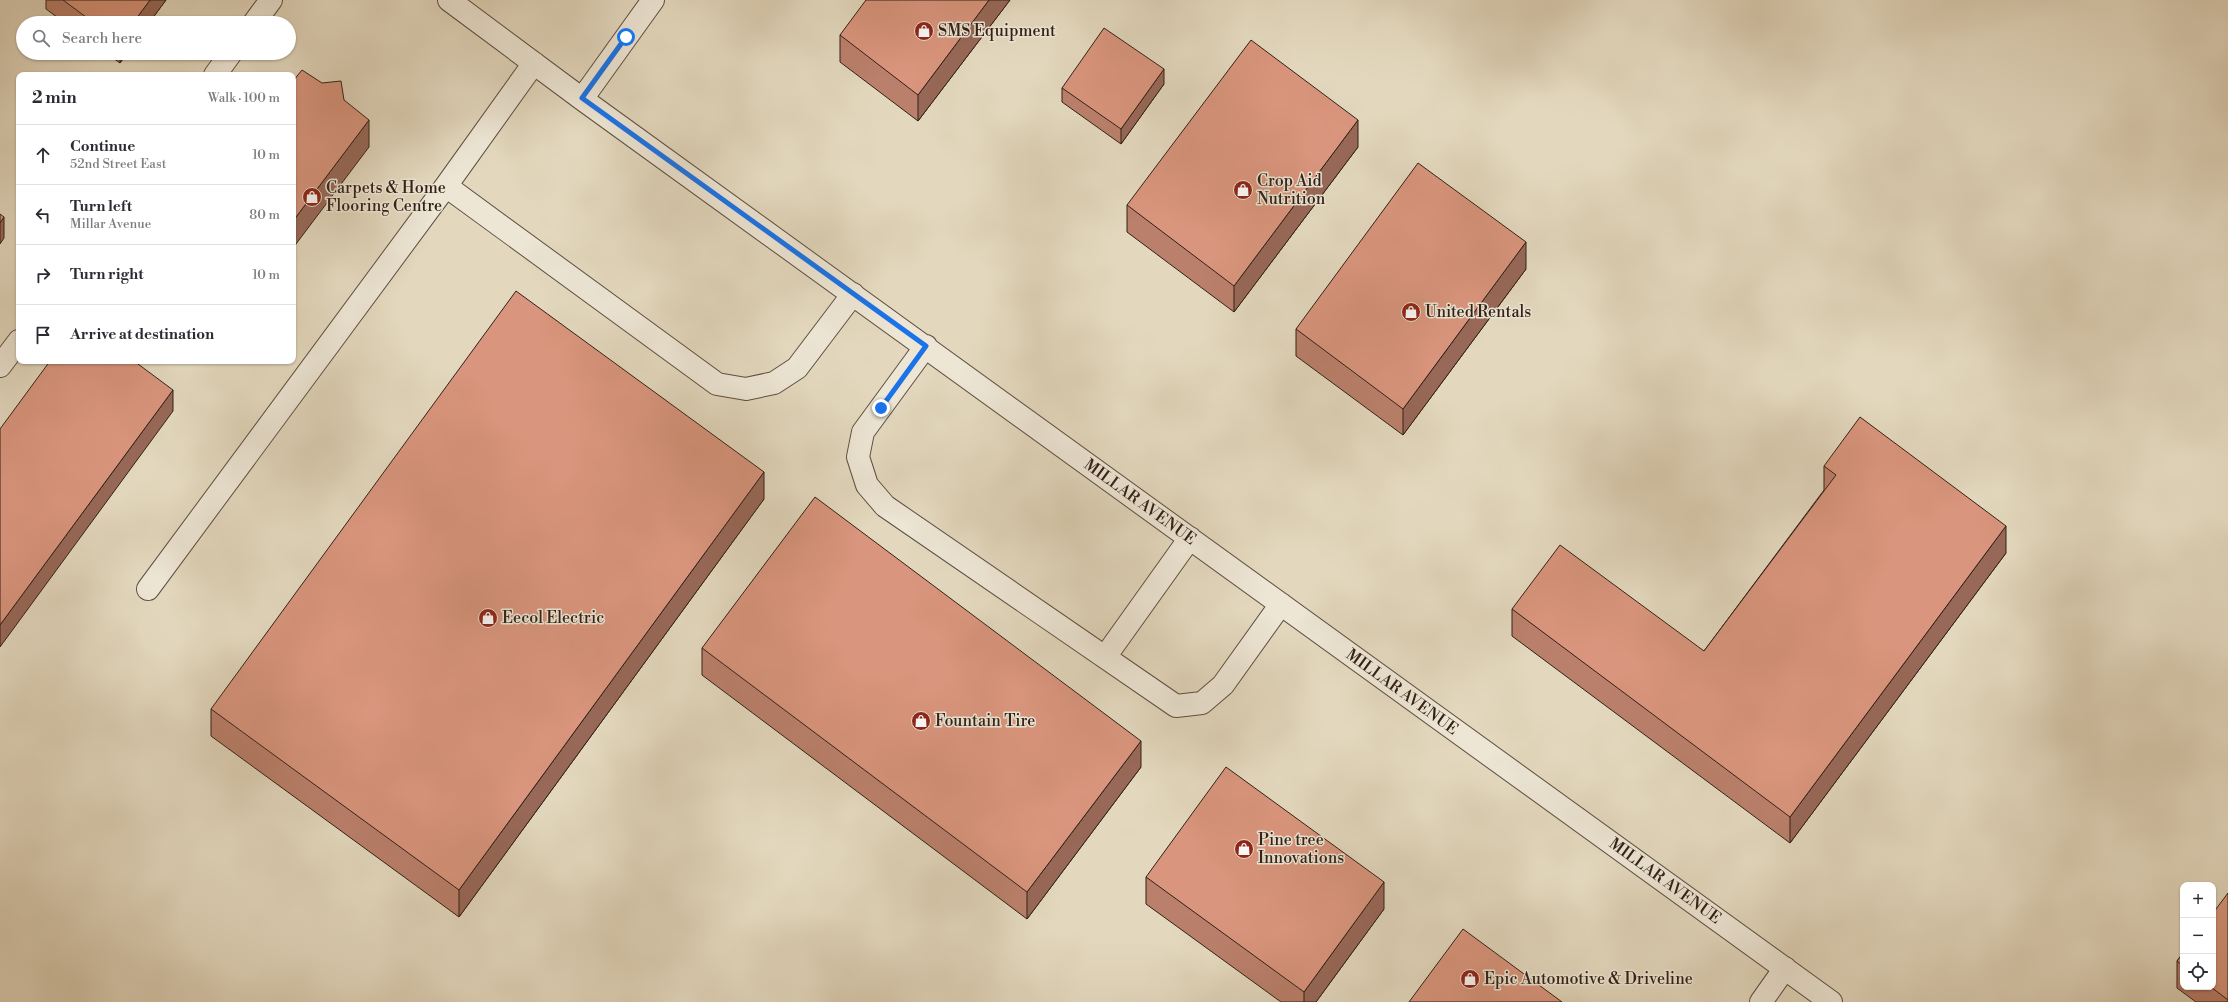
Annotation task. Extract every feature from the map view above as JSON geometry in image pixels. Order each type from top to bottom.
[{"type":"street","points":[[259,16],[271,0]]},
{"type":"street","name":"MILLAR AVENUE","points":[[449,0],[582,98],[1831,1002]]},
{"type":"street","points":[[582,98],[653,0]]},
{"type":"street","points":[[217,72],[227,60]]},
{"type":"street","points":[[148,589],[446,186],[534,63]]},
{"type":"street","points":[[446,186],[717,384],[746,389],[774,383],[797,368],[853,294]]},
{"type":"street","points":[[0,366],[16,345]]},
{"type":"street","points":[[926,346],[863,432],[858,457],[867,485],[886,506],[1176,706],[1202,702],[1223,685],[1281,604]]},
{"type":"street","points":[[1105,657],[1190,538]]},
{"type":"street","points":[[1761,1002],[1785,968]]},
{"type":"building","points":[[63,0],[150,0],[138,16],[85,16]]},
{"type":"building","name":"SMS Equipment","points":[[866,0],[989,0],[918,95],[840,35]]},
{"type":"building","points":[[1104,28],[1164,69],[1121,129],[1062,88]]},
{"type":"building","name":"Crop Aid Nutrition","points":[[1251,40],[1358,120],[1234,286],[1127,205]]},
{"type":"building","name":"Carpets & Home Flooring Centre","points":[[302,70],[322,83],[341,81],[344,100],[369,120],[296,217],[296,77]]},
{"type":"building","name":"United Rentals","points":[[1418,163],[1526,242],[1403,409],[1296,329]]},
{"type":"building","points":[[0,214],[4,217],[0,223]]},
{"type":"building","name":"Eecol Electric","points":[[516,291],[764,472],[459,890],[211,709]]},
{"type":"building","points":[[48,364],[138,364],[173,390],[0,625],[0,429]]},
{"type":"building","points":[[1860,417],[2006,526],[1790,817],[1512,609],[1560,545],[1704,651],[1836,475],[1824,466]]},
{"type":"building","name":"Fountain Tire","points":[[815,497],[1141,741],[1027,892],[702,648]]},
{"type":"building","name":"Pine tree Innovations","points":[[1226,767],[1384,882],[1304,992],[1146,877]]},
{"type":"building","points":[[2228,893],[2228,1000],[2215,990],[2216,909]]},
{"type":"building","points":[[1463,929],[1562,1002],[1409,1002]]},
{"type":"place","name":"SMS Equipment","points":[[924,31]]},
{"type":"place","name":"Crop Aid Nutrition","points":[[1243,190]]},
{"type":"place","name":"Carpets & Home Flooring Centre","points":[[312,197]]},
{"type":"place","name":"United Rentals","points":[[1411,312]]},
{"type":"place","name":"Eecol Electric","points":[[488,618]]},
{"type":"place","name":"Fountain Tire","points":[[921,721]]},
{"type":"place","name":"Pine tree Innovations","points":[[1244,849]]},
{"type":"place","name":"Epic Automotive & Driveline","points":[[1470,979]]},
{"type":"route","points":[[626,37],[582,98],[926,346],[881,408]]}]
